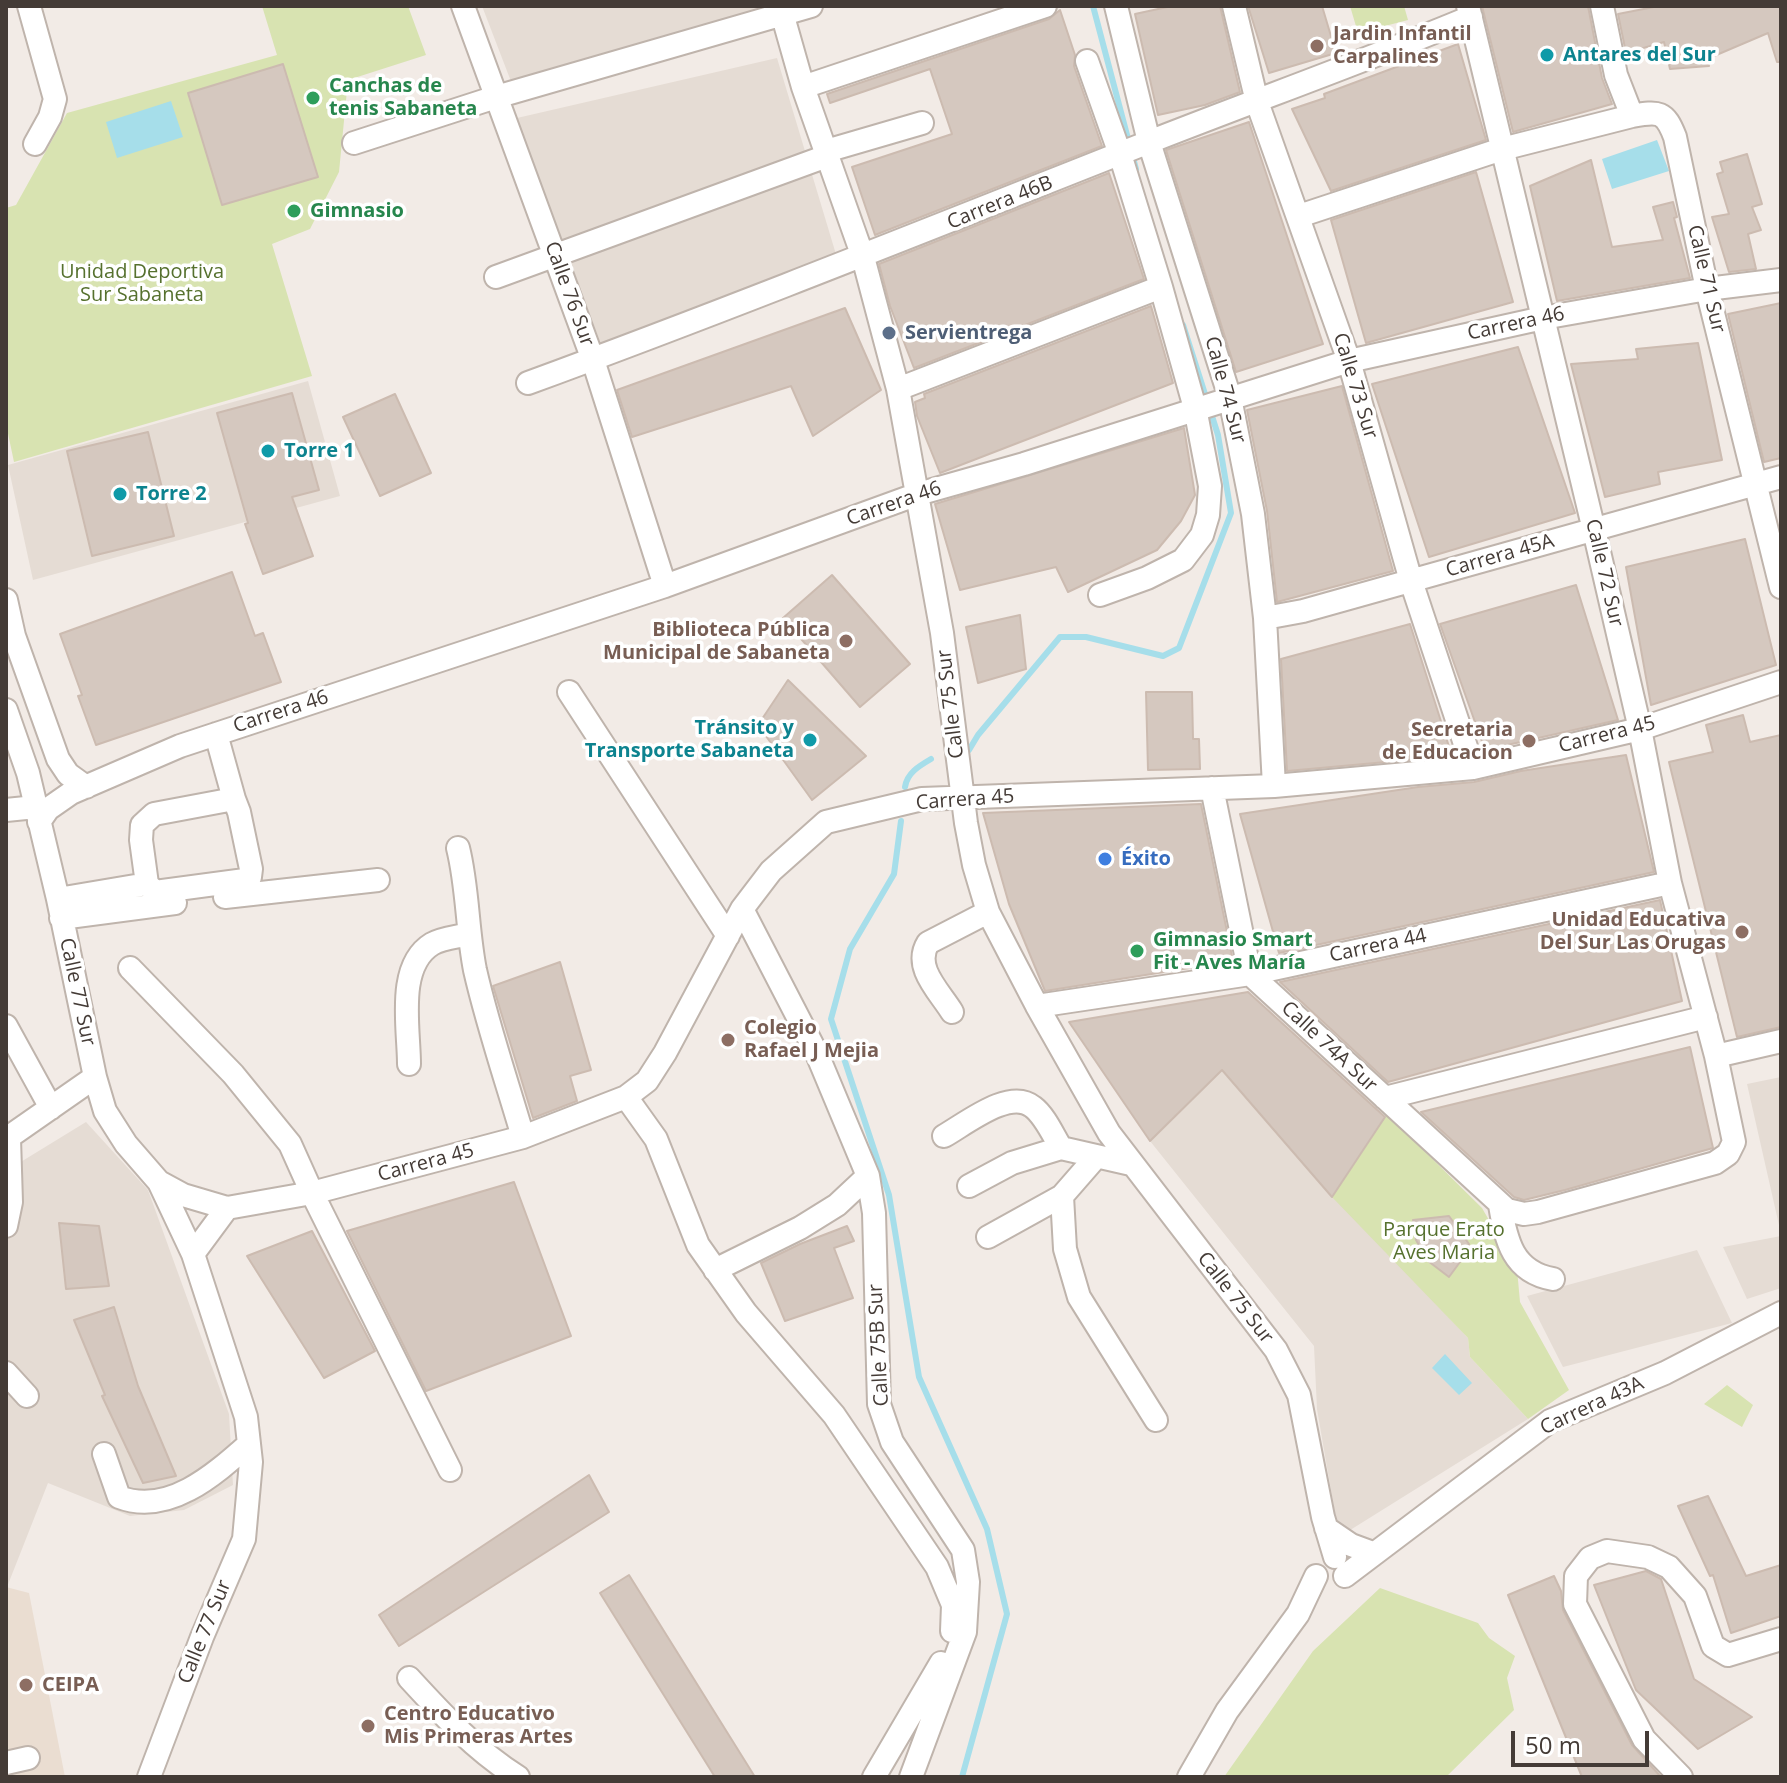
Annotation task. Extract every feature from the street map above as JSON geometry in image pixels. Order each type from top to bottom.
[{"type":"street","points":[[29,6],[55,99],[50,117],[35,144]]},
{"type":"street","name":"Calle 76 Sur","points":[[463,6],[593,360],[665,586]]},
{"type":"street","points":[[354,143],[781,10],[811,6]]},
{"type":"street","points":[[803,87],[1045,6]]},
{"type":"street","name":"Calle 74 Sur","points":[[1100,595],[1147,578],[1183,560],[1202,535],[1208,515],[1210,486],[1212,403],[1161,287],[1134,148],[1116,6]]},
{"type":"street","name":"Calle 73 Sur","points":[[1234,6],[1257,102],[1349,361],[1411,581],[1473,768]]},
{"type":"street","points":[[1299,216],[1502,149],[1632,116],[1616,75],[1602,6]]},
{"type":"street","name":"Calle 75 Sur","points":[[781,10],[803,87],[863,257],[898,389],[942,633],[974,865],[988,912],[1109,1133],[1276,1350],[1299,1395],[1331,1570]]},
{"type":"street","name":"Carrera 46B","points":[[528,383],[863,257],[1257,102],[1470,12]]},
{"type":"street","name":"Calle 72 Sur","points":[[1470,12],[1640,729],[1670,883],[1716,1056],[1734,1142],[1728,1154],[1715,1163],[1538,1212],[1507,1209]]},
{"type":"street","name":"Calle 74 Sur","points":[[1087,61],[1134,148],[1212,403],[1253,514],[1265,618],[1274,786]]},
{"type":"street","name":"Calle 71 Sur","points":[[1632,116],[1656,114],[1668,121],[1675,137],[1707,289],[1781,586]]},
{"type":"street","points":[[496,277],[826,153],[922,123]]},
{"type":"street","name":"Carrera 46","points":[[37,814],[86,787],[180,746],[665,586],[918,494],[1024,464],[1349,361],[1543,318],[1707,289],[1781,280]]},
{"type":"street","points":[[898,389],[1161,287]]},
{"type":"street","name":"Carrera 45A","points":[[1265,618],[1303,611],[1781,477]]},
{"type":"street","points":[[6,600],[14,636],[58,759],[68,774],[86,787]]},
{"type":"street","name":"Carrera 45","points":[[159,1182],[183,1195],[227,1208],[312,1193],[523,1137],[626,1097],[647,1081],[742,909],[771,871],[826,822],[922,799],[1274,786],[1473,768],[1640,729],[1781,682]]},
{"type":"street","points":[[569,692],[728,936]]},
{"type":"street","name":"Calle 77 Sur","points":[[6,710],[28,773],[105,1111],[126,1144],[159,1182],[193,1254],[246,1417],[251,1462],[244,1539],[202,1637],[149,1777]]},
{"type":"street","points":[[216,734],[242,827],[250,877],[155,892],[147,884],[142,825],[154,814],[234,799]]},
{"type":"street","points":[[28,773],[48,778],[53,776],[58,759]]},
{"type":"street","points":[[1212,788],[1250,974]]},
{"type":"street","points":[[6,810],[37,814]]},
{"type":"street","points":[[458,848],[465,876],[475,971],[523,1137]]},
{"type":"street","points":[[60,909],[378,880]]},
{"type":"street","name":"Carrera 44","points":[[1037,1006],[1250,974],[1670,883]]},
{"type":"street","points":[[60,909],[147,884]]},
{"type":"street","name":"Calle 75B Sur","points":[[742,909],[817,1054],[868,1176],[874,1213],[879,1404],[892,1442],[944,1516],[963,1550],[968,1582],[965,1632],[911,1777]]},
{"type":"street","points":[[952,1012],[921,965],[922,952],[928,943],[988,912]]},
{"type":"street","points":[[409,1064],[410,975],[420,954],[434,942],[469,934]]},
{"type":"street","points":[[130,968],[233,1074],[290,1144],[450,1470]]},
{"type":"street","name":"Calle 74A Sur","points":[[1250,974],[1507,1209]]},
{"type":"street","points":[[1385,1098],[1706,1017]]},
{"type":"street","points":[[6,1026],[51,1108]]},
{"type":"street","points":[[1716,1056],[1781,1041]]},
{"type":"street","points":[[6,1226],[11,1202],[7,1138],[95,1077]]},
{"type":"street","points":[[626,1097],[656,1139],[698,1245],[746,1313],[834,1415],[937,1567],[953,1605],[951,1641],[934,1678],[874,1777]]},
{"type":"street","points":[[944,1136],[1008,1100],[1024,1100],[1036,1109],[1061,1148]]},
{"type":"street","points":[[969,1186],[1012,1163],[1061,1148],[1131,1164]]},
{"type":"street","points":[[988,1237],[1062,1196],[1096,1157]]},
{"type":"street","points":[[715,1270],[800,1228],[837,1205],[868,1176]]},
{"type":"street","points":[[1062,1196],[1065,1249],[1079,1297],[1156,1420]]},
{"type":"street","points":[[193,1254],[227,1208]]},
{"type":"street","points":[[1507,1209],[1511,1248],[1522,1266],[1536,1276],[1553,1279]]},
{"type":"street","name":"Carrera 43A","points":[[1331,1570],[1374,1551],[1550,1421],[1665,1373],[1781,1313]]},
{"type":"street","points":[[6,1373],[27,1396]]},
{"type":"street","points":[[104,1454],[119,1497],[134,1503],[159,1502],[196,1486],[249,1444]]},
{"type":"street","points":[[1324,1522],[1351,1545],[1374,1551]]},
{"type":"street","points":[[1681,1777],[1644,1739],[1575,1604],[1576,1576],[1590,1558],[1607,1551],[1648,1557],[1669,1567],[1695,1596],[1713,1646],[1728,1655],[1781,1639]]},
{"type":"street","points":[[1189,1777],[1227,1711],[1331,1570]]},
{"type":"street","points":[[409,1678],[442,1714],[494,1762],[518,1777]]},
{"type":"street","points":[[6,1763],[28,1758]]},
{"type":"shaded area","points":[[482,6],[763,6],[766,13],[512,84]]},
{"type":"shaded area","points":[[777,58],[838,261],[603,350],[517,118]]},
{"type":"shaded area","points":[[308,381],[340,496],[33,580],[8,465]]},
{"type":"shaded area","points":[[1222,1070],[1468,1338],[1470,1357],[1528,1419],[1339,1537],[1317,1409],[1314,1346],[1150,1141]]},
{"type":"shaded area","points":[[1781,1077],[1781,1234],[1747,1084]]},
{"type":"shaded area","points":[[86,1122],[148,1190],[229,1414],[233,1485],[184,1510],[130,1516],[48,1483],[7,1587],[6,1171]]},
{"type":"shaded area","points":[[1781,1236],[1781,1288],[1747,1299],[1723,1247]]},
{"type":"shaded area","points":[[1697,1250],[1732,1323],[1563,1367],[1527,1296]]},
{"type":"shaded area","name":"CEIPA","points":[[6,1587],[29,1593],[65,1777],[6,1777]]},
{"type":"green space","name":"Unidad Deportiva Sur Sabaneta","points":[[262,6],[408,6],[426,55],[348,80],[339,172],[310,229],[272,244],[312,376],[14,462],[6,424],[6,208],[16,205],[67,113],[277,55]]},
{"type":"green space","points":[[1350,6],[1404,6],[1408,20],[1358,33]]},
{"type":"green space","name":"Parque Erato Aves Maria","points":[[1387,1114],[1482,1208],[1517,1269],[1520,1302],[1569,1390],[1528,1419],[1470,1357],[1468,1338],[1332,1197]]},
{"type":"green space","points":[[1727,1385],[1753,1405],[1742,1427],[1704,1404]]},
{"type":"green space","points":[[1380,1588],[1478,1623],[1489,1638],[1515,1656],[1507,1678],[1514,1710],[1446,1777],[1224,1777],[1313,1651]]},
{"type":"water","points":[[171,101],[183,137],[117,158],[106,122]]},
{"type":"water","points":[[1657,140],[1669,171],[1612,189],[1602,159]]},
{"type":"water","points":[[1445,1354],[1472,1383],[1459,1395],[1432,1368]]},
{"type":"building","points":[[1172,6],[1220,6],[1240,92],[1205,105],[1158,115],[1135,14]]},
{"type":"building","points":[[1248,6],[1322,6],[1336,53],[1269,73]]},
{"type":"building","name":"Antares del Sur","points":[[1482,6],[1588,6],[1602,78],[1612,104],[1513,132]]},
{"type":"building","points":[[1659,6],[1781,6],[1781,62],[1777,62],[1768,33],[1707,59],[1709,66],[1670,69],[1664,42],[1626,53],[1618,14]]},
{"type":"building","points":[[1060,10],[1075,55],[1074,66],[1102,146],[875,235],[852,167],[952,134],[930,69],[830,103],[827,94],[1049,19]]},
{"type":"building","points":[[1458,44],[1486,140],[1331,191],[1292,109]]},
{"type":"building","points":[[283,64],[318,177],[222,205],[188,93]]},
{"type":"building","points":[[1249,122],[1323,344],[1236,372],[1166,150]]},
{"type":"building","points":[[1747,154],[1762,204],[1752,207],[1761,230],[1748,234],[1756,269],[1729,272],[1712,217],[1729,214],[1717,174],[1723,172],[1720,162]]},
{"type":"building","points":[[1591,160],[1612,247],[1663,240],[1653,207],[1673,202],[1677,217],[1674,218],[1690,278],[1557,301],[1530,186]]},
{"type":"building","points":[[1476,172],[1513,302],[1366,343],[1331,220]]},
{"type":"building","points":[[1109,173],[1144,279],[914,368],[890,306],[879,264]]},
{"type":"building","points":[[1781,303],[1781,458],[1764,462],[1728,314]]},
{"type":"building","points":[[1151,306],[1173,383],[940,473],[917,416],[915,402],[925,398],[924,394]]},
{"type":"building","points":[[845,308],[881,390],[813,436],[791,386],[632,437],[617,390]]},
{"type":"building","points":[[1698,343],[1722,460],[1658,472],[1660,484],[1605,497],[1571,364],[1638,359],[1636,349]]},
{"type":"building","points":[[1518,347],[1575,513],[1429,557],[1372,384]]},
{"type":"building","points":[[1342,386],[1393,571],[1277,602],[1267,511],[1247,410]]},
{"type":"building","name":"Torre 1","points":[[292,393],[319,490],[292,497],[313,556],[263,574],[245,524],[248,523],[217,413]]},
{"type":"building","points":[[395,394],[431,473],[380,496],[343,417]]},
{"type":"building","points":[[1184,428],[1195,495],[1181,521],[1157,550],[1068,592],[1056,567],[960,590],[935,504]]},
{"type":"building","name":"Torre 2","points":[[148,432],[174,536],[92,556],[67,451]]},
{"type":"building","points":[[1745,539],[1776,665],[1651,705],[1626,567]]},
{"type":"building","points":[[232,572],[255,636],[263,633],[281,682],[96,745],[60,634]]},
{"type":"building","name":"Biblioteca Pública Municipal de Sabaneta","points":[[832,575],[910,664],[860,707],[783,618]]},
{"type":"building","points":[[1576,585],[1618,720],[1485,750],[1440,624]]},
{"type":"building","points":[[1020,615],[1026,669],[978,683],[966,627]]},
{"type":"building","points":[[1410,624],[1452,756],[1287,771],[1281,659]]},
{"type":"building","name":"Tránsito y Transporte Sabaneta","points":[[788,680],[866,756],[812,800],[758,725]]},
{"type":"building","points":[[1146,692],[1192,692],[1193,739],[1199,739],[1200,769],[1148,770]]},
{"type":"building","points":[[1743,715],[1750,742],[1781,735],[1781,1027],[1737,1037],[1669,762],[1713,752],[1706,725]]},
{"type":"building","points":[[1626,755],[1654,872],[1279,953],[1240,814],[1418,787],[1474,782],[1521,771]]},
{"type":"building","name":"Éxito","points":[[1201,804],[1233,961],[1045,991],[1009,904],[983,813]]},
{"type":"building","points":[[1660,900],[1682,1001],[1388,1082],[1280,982]]},
{"type":"building","points":[[560,962],[591,1070],[570,1076],[577,1101],[533,1118],[493,986]]},
{"type":"building","points":[[1248,992],[1385,1117],[1332,1197],[1222,1070],[1150,1141],[1069,1022]]},
{"type":"building","points":[[1690,1047],[1713,1148],[1524,1200],[1514,1197],[1421,1112]]},
{"type":"building","points":[[514,1182],[571,1336],[426,1391],[347,1231]]},
{"type":"building","points":[[1449,1216],[1469,1244],[1449,1277],[1428,1261],[1416,1240],[1413,1220]]},
{"type":"building","points":[[59,1223],[99,1226],[109,1286],[66,1289]]},
{"type":"building","points":[[847,1226],[854,1241],[834,1248],[853,1298],[785,1321],[761,1263]]},
{"type":"building","points":[[312,1231],[375,1351],[324,1378],[247,1256]]},
{"type":"building","points":[[114,1307],[138,1386],[176,1476],[143,1483],[102,1396],[105,1395],[74,1320]]},
{"type":"building","points":[[589,1475],[609,1512],[399,1646],[379,1615]]},
{"type":"building","points":[[1708,1496],[1746,1576],[1781,1565],[1781,1616],[1731,1633],[1713,1575],[1710,1576],[1678,1506]]},
{"type":"building","points":[[1646,1571],[1661,1579],[1694,1679],[1752,1717],[1698,1749],[1636,1690],[1594,1585]]},
{"type":"building","points":[[629,1575],[755,1777],[715,1777],[600,1593]]},
{"type":"building","points":[[1554,1576],[1561,1591],[1563,1610],[1632,1745],[1661,1777],[1582,1777],[1508,1595]]},
{"type":"waterway","points":[[1093,6],[1136,169]]},
{"type":"waterway","points":[[969,750],[1060,637],[1086,637],[1163,656],[1179,648],[1231,513],[1218,435],[1183,325]]},
{"type":"waterway","points":[[905,787],[911,774],[931,759]]},
{"type":"waterway","points":[[901,821],[894,874],[850,949],[831,1019],[889,1195],[919,1377],[987,1529],[1007,1614],[962,1777]]},
{"type":"place","name":"Jardin Infantil Carpalines","points":[[1317,46]]},
{"type":"place","name":"Antares del Sur","points":[[1547,55]]},
{"type":"place","name":"Canchas de tenis Sabaneta","points":[[313,98]]},
{"type":"place","name":"Gimnasio","points":[[294,211]]},
{"type":"place","name":"Servientrega","points":[[889,333]]},
{"type":"place","name":"Torre 1","points":[[268,451]]},
{"type":"place","name":"Torre 2","points":[[120,494]]},
{"type":"place","name":"Biblioteca Pública Municipal de Sabaneta","points":[[846,641]]},
{"type":"place","name":"Tránsito y Transporte Sabaneta","points":[[810,740]]},
{"type":"place","name":"Secretaria de Educacion","points":[[1529,741]]},
{"type":"place","name":"Éxito","points":[[1105,859]]},
{"type":"place","name":"Unidad Educativa Del Sur Las Orugas","points":[[1742,932]]},
{"type":"place","name":"Gimnasio Smart Fit - Aves María","points":[[1137,951]]},
{"type":"place","name":"Colegio Rafael J Mejia","points":[[728,1040]]},
{"type":"place","name":"CEIPA","points":[[26,1685]]},
{"type":"place","name":"Centro Educativo Mis Primeras Artes","points":[[368,1726]]}]
